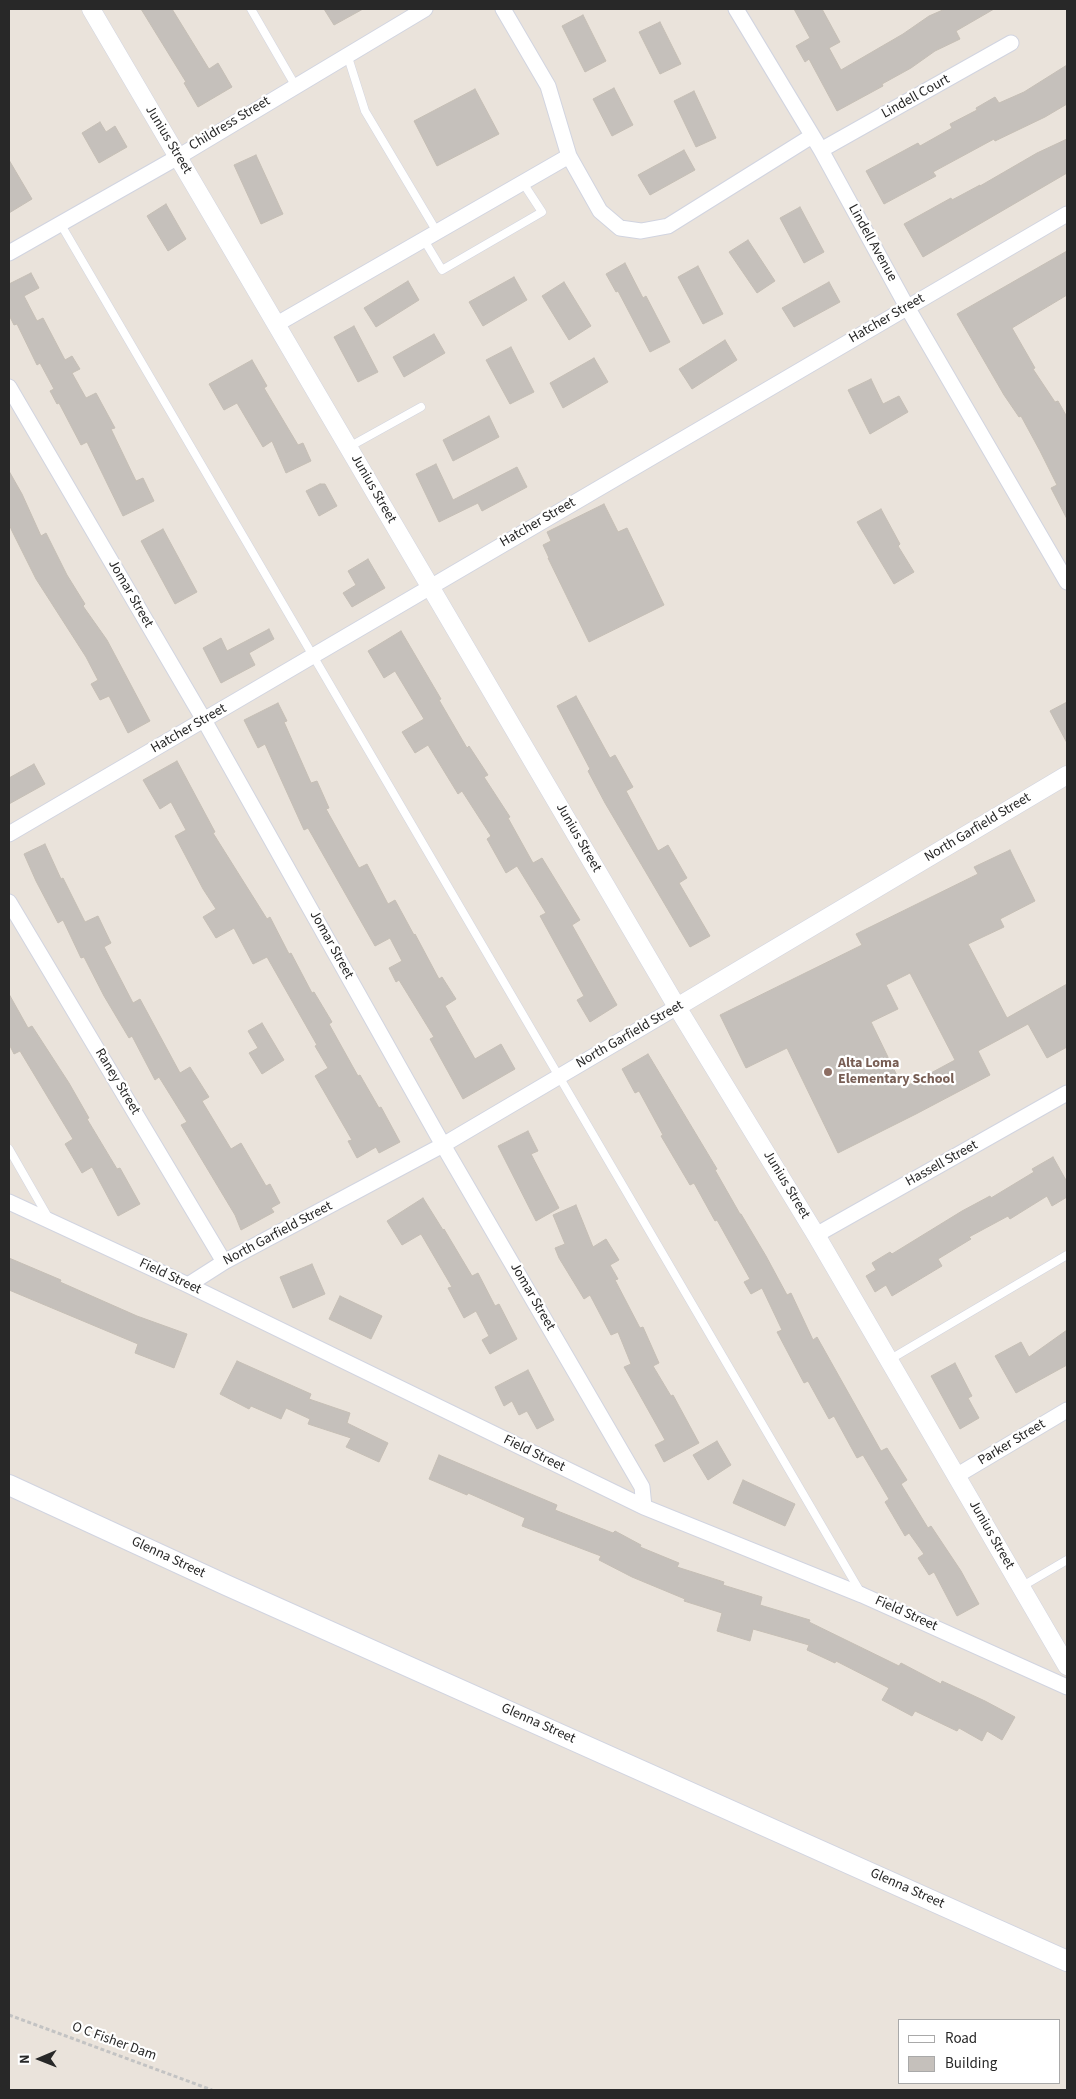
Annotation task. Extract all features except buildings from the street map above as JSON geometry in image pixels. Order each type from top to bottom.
[{"type":"main road","name":"Glenna Street","points":[[9,1485],[244,1593],[1067,1961]]},
{"type":"street","name":"Junius Street","points":[[91,9],[677,1007],[816,1235],[1067,1666]]},
{"type":"street","points":[[503,9],[548,86],[569,156],[600,211],[620,228],[641,231],[668,226],[812,136]]},
{"type":"street","name":"Lindell Avenue","points":[[736,9],[821,150],[907,308],[1063,564],[1067,582]]},
{"type":"street","name":"Childress Street","points":[[9,253],[178,157],[421,10]]},
{"type":"street","name":"Lindell Court","points":[[821,150],[1011,43]]},
{"type":"street","points":[[277,324],[569,156]]},
{"type":"street","name":"Hatcher Street","points":[[9,834],[1067,214]]},
{"type":"street","name":"Jomar Street","points":[[9,387],[204,720],[443,1145],[642,1487],[644,1507]]},
{"type":"street","name":"North Garfield Street","points":[[188,1285],[224,1262],[443,1145],[1067,775]]},
{"type":"street","name":"Raney Street","points":[[9,902],[224,1262]]},
{"type":"street","name":"Hassell Street","points":[[816,1235],[1065,1100]]},
{"type":"street","name":"Field Street","points":[[9,1202],[188,1285],[644,1507],[862,1595],[1067,1687]]},
{"type":"street","name":"Parker Street","points":[[956,1476],[1067,1410]]},
{"type":"lane","points":[[251,9],[295,85]]},
{"type":"lane","points":[[347,54],[365,111],[430,236],[442,270],[542,212],[523,182]]},
{"type":"lane","points":[[60,223],[862,1595]]},
{"type":"lane","points":[[349,447],[421,407]]},
{"type":"lane","points":[[9,1149],[51,1222]]},
{"type":"lane","points":[[889,1360],[1067,1255]]},
{"type":"lane","points":[[1021,1587],[1067,1560]]},
{"type":"path","name":"O C Fisher Dam","points":[[9,2015],[212,2090]]},
{"type":"place","name":"Alta Loma Elementary School","points":[[828,1072]]}]
